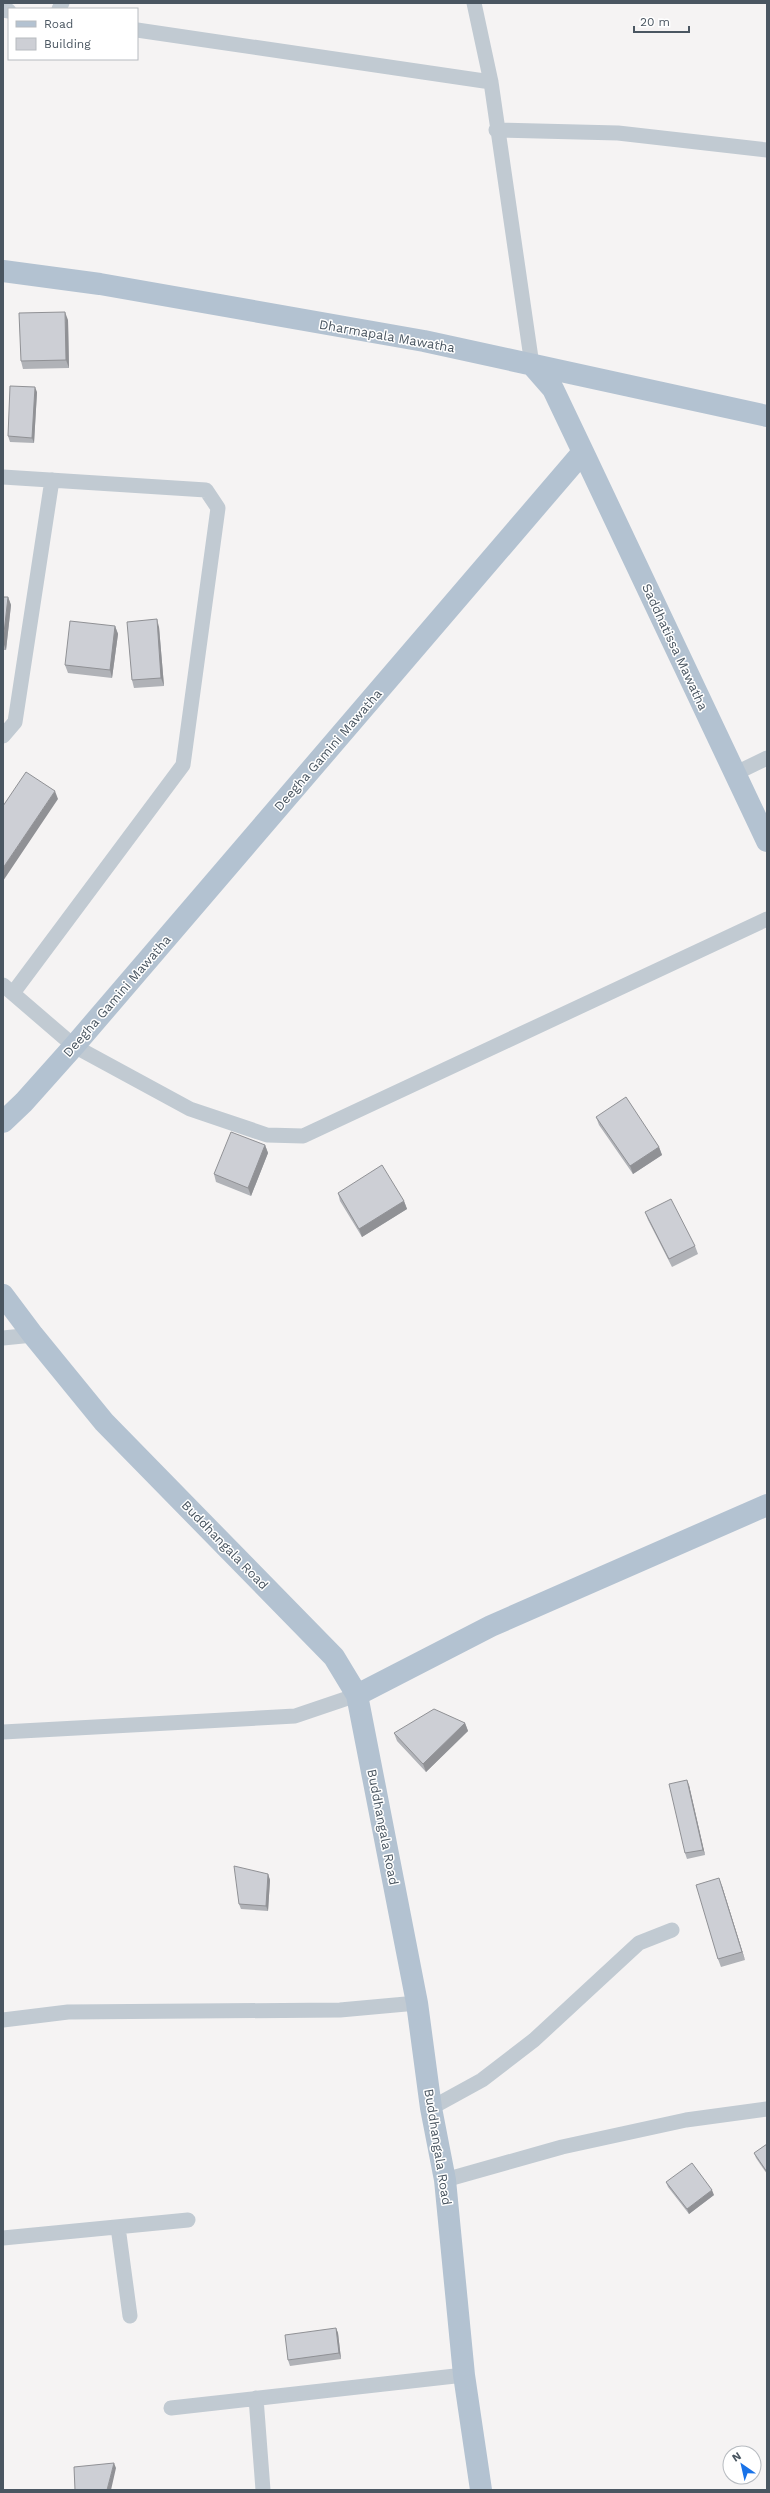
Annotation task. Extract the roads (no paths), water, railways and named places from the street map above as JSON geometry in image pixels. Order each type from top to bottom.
[{"type":"main road","name":"Dharmapala Mawatha","points":[[3,271],[100,284],[424,341],[767,416]]},
{"type":"main road","points":[[532,365],[553,389],[583,452]]},
{"type":"main road","name":"Saddhatissa Mawatha","points":[[583,452],[767,841]]},
{"type":"main road","name":"Deegha Gamini Mawatha","points":[[3,1122],[24,1102],[74,1046],[583,452]]},
{"type":"main road","name":"Buddhangala Road","points":[[3,1295],[33,1336],[104,1422],[334,1657],[357,1695],[417,2003],[431,2108],[445,2180],[464,2375],[481,2490]]},
{"type":"main road","points":[[357,1695],[491,1626],[767,1505]]},
{"type":"street","points":[[474,3],[491,82],[496,130],[532,365]]},
{"type":"street","points":[[138,30],[491,82]]},
{"type":"street","points":[[496,130],[618,132],[767,150]]},
{"type":"street","points":[[3,477],[206,490],[218,508],[183,765],[8,989],[74,1046],[190,1110],[267,1135],[303,1136],[767,919]]},
{"type":"street","points":[[3,736],[15,722],[52,480]]},
{"type":"street","points":[[734,774],[767,758]]},
{"type":"street","points":[[3,1338],[33,1336]]},
{"type":"street","points":[[3,1732],[295,1716],[357,1695]]},
{"type":"street","points":[[431,2108],[482,2080],[534,2040],[639,1943],[672,1930]]},
{"type":"street","points":[[3,2020],[68,2012],[340,2010],[417,2003]]},
{"type":"street","points":[[445,2180],[570,2146],[686,2120],[767,2109]]},
{"type":"street","points":[[3,2238],[188,2220]]},
{"type":"street","points":[[118,2227],[130,2316]]},
{"type":"street","points":[[171,2408],[464,2375]]},
{"type":"street","points":[[256,2398],[263,2490]]}]
